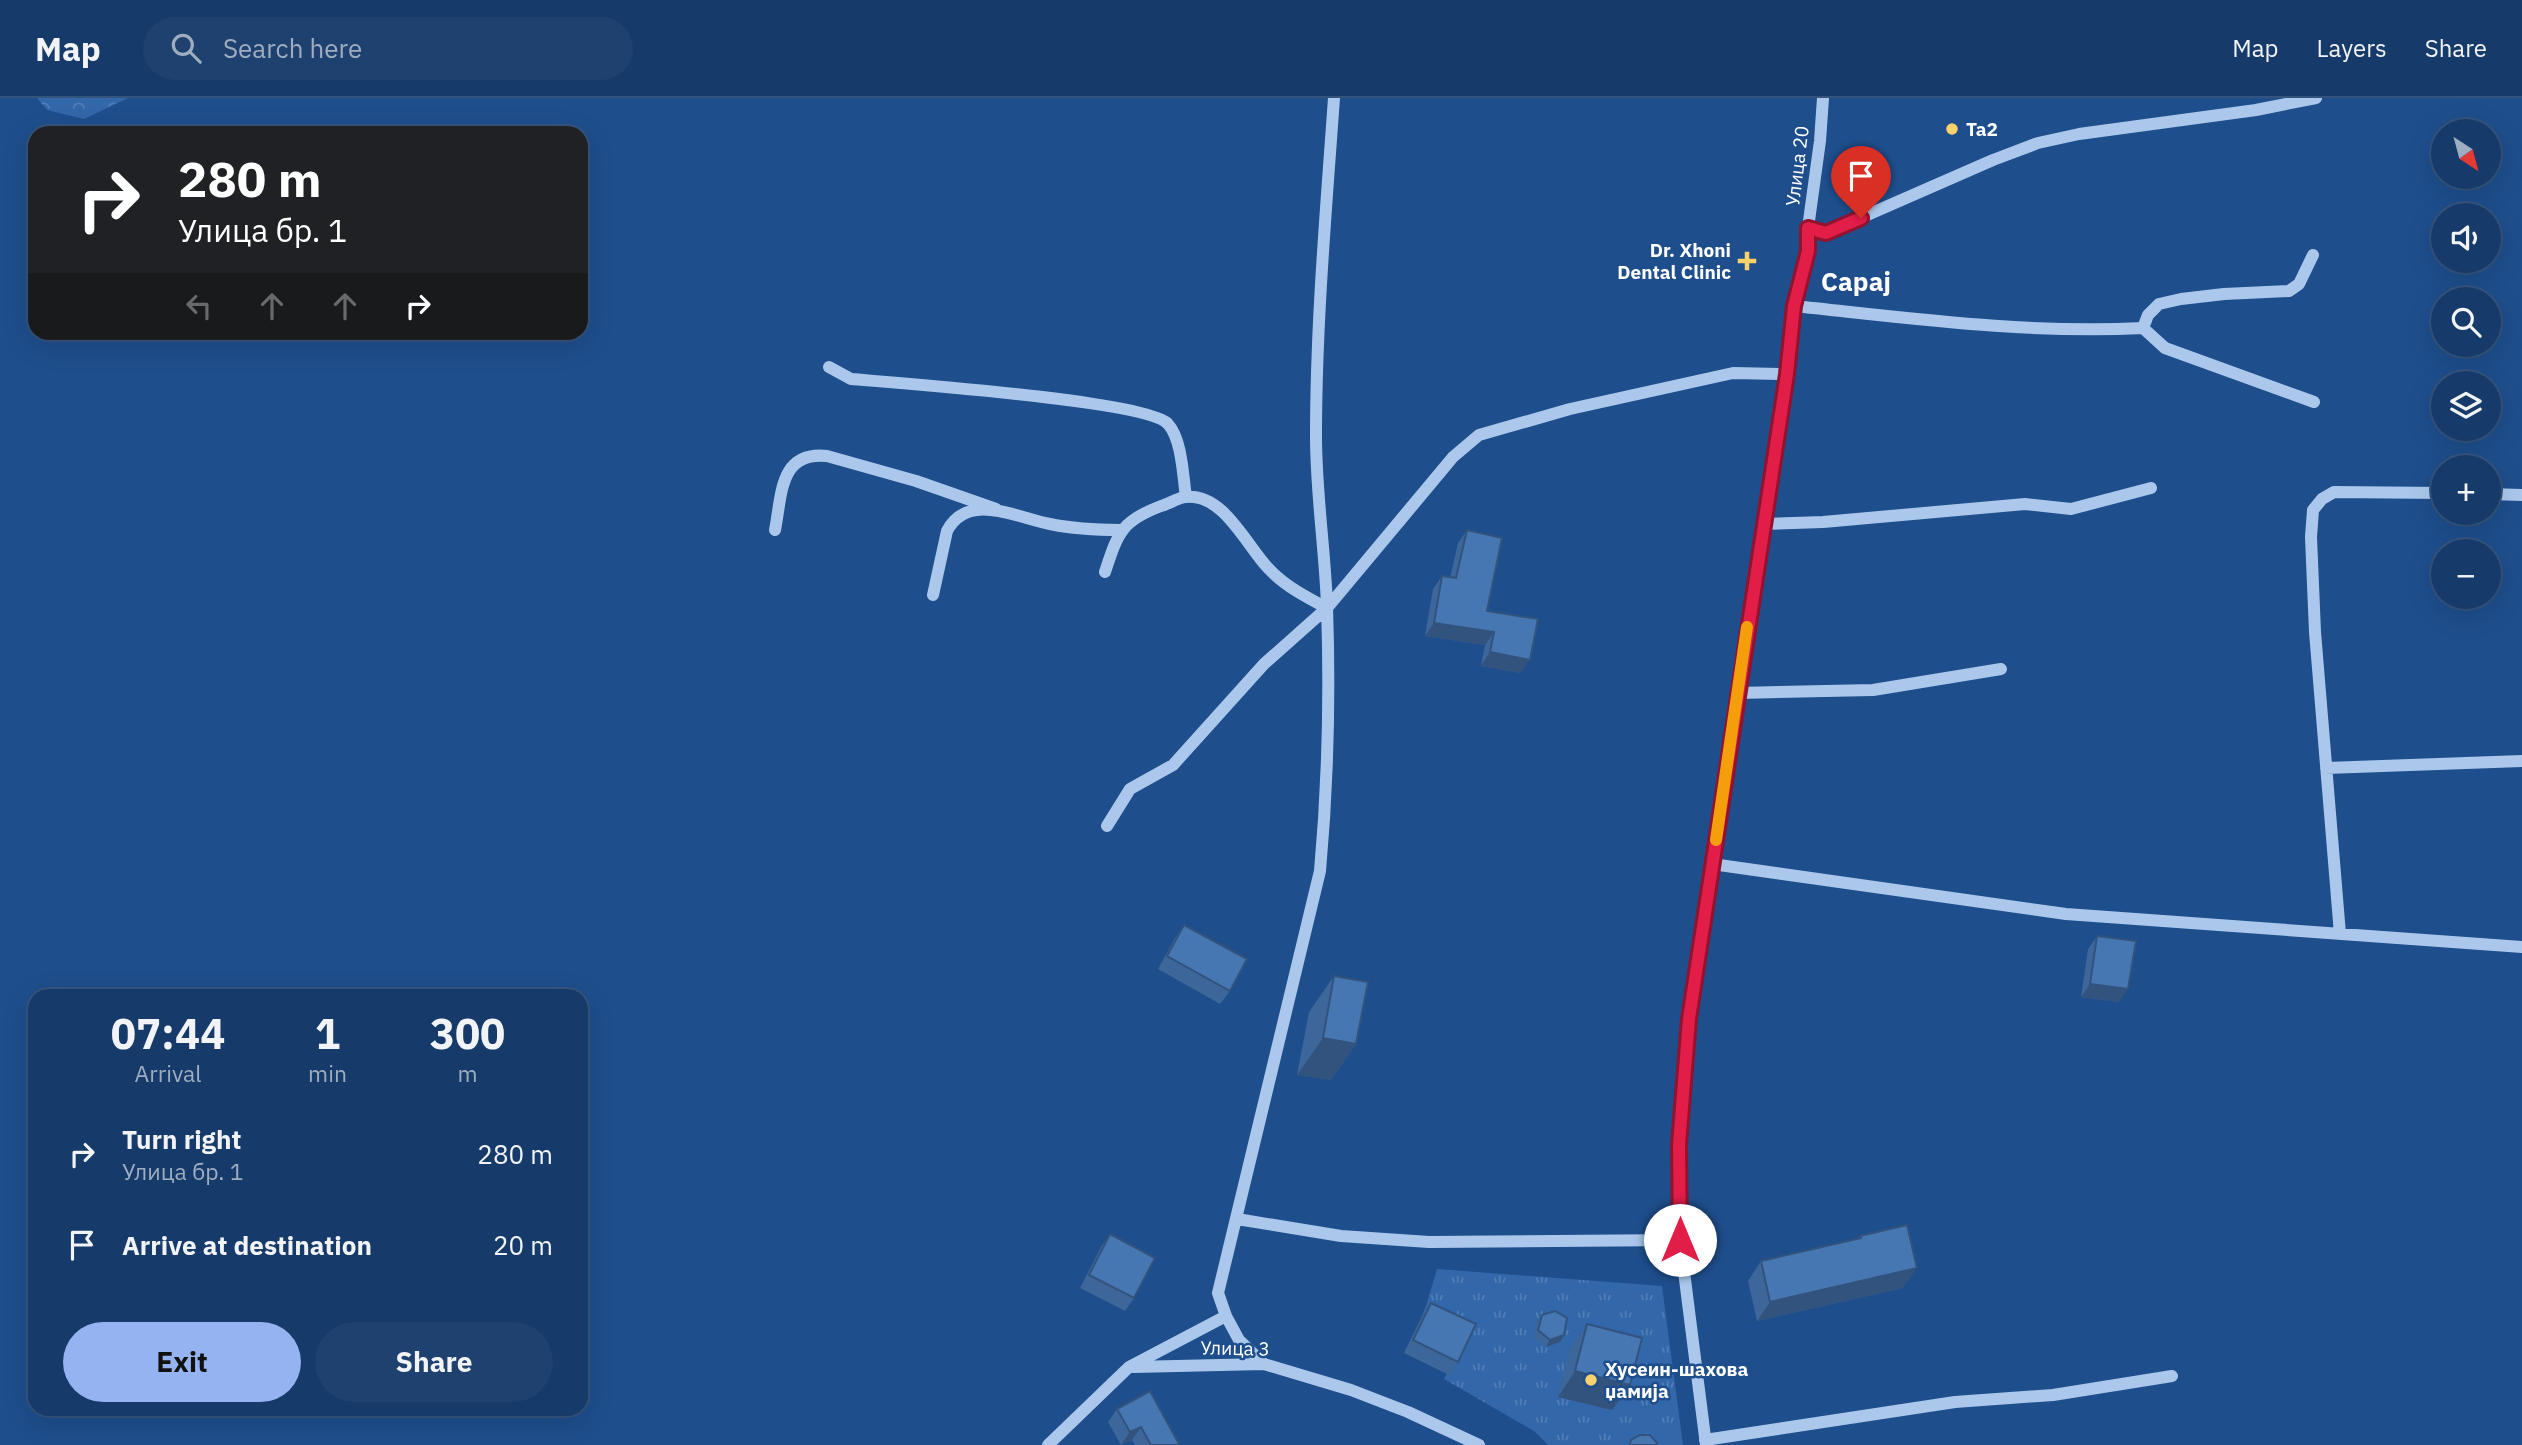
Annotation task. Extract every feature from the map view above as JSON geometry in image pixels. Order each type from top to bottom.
[{"type":"street","points":[[1264,1364],[1239,1340],[1218,1293],[1320,871],[1328,764],[1327,608],[1316,438],[1322,269],[1334,98]]},
{"type":"street","name":"Улица 20","points":[[1705,1443],[1680,1240],[1679,1145],[1689,1019],[1787,374],[1794,306],[1808,251],[1808,228],[1823,98]]},
{"type":"street","points":[[1808,228],[1826,233],[1993,160],[2038,144],[2079,134],[2256,110],[2316,98]]},
{"type":"street","points":[[2143,328],[2148,315],[2159,304],[2170,301],[2224,294],[2289,291],[2299,284],[2313,255]]},
{"type":"street","points":[[1794,306],[1982,326],[2087,331],[2143,328],[2165,348],[2314,402]]},
{"type":"street","points":[[829,367],[852,379],[1051,398],[1127,409],[1158,417],[1168,424],[1175,437],[1186,496]]},
{"type":"street","points":[[1107,826],[1130,789],[1173,765],[1264,664],[1327,608],[1453,457],[1479,435],[1570,409],[1733,373],[1787,374]]},
{"type":"street","points":[[775,530],[785,478],[791,467],[800,459],[812,455],[827,456],[916,481],[1047,524],[1121,530]]},
{"type":"street","points":[[1763,524],[1823,522],[2025,504],[2071,509],[2151,488]]},
{"type":"street","points":[[2340,934],[2315,632],[2311,537],[2313,510],[2322,499],[2334,492],[2431,493]]},
{"type":"street","points":[[2501,494],[2522,495]]},
{"type":"street","points":[[1105,572],[1121,530],[1139,516],[1186,496],[1206,501],[1224,512],[1267,567],[1281,580],[1327,608]]},
{"type":"street","points":[[933,595],[940,558],[952,522],[960,514],[996,509]]},
{"type":"street","points":[[1737,693],[1873,690],[2001,669]]},
{"type":"street","points":[[2326,768],[2522,761]]},
{"type":"street","points":[[1713,864],[2066,914],[2522,947]]},
{"type":"street","points":[[1237,1219],[1341,1236],[1429,1242],[1680,1240]]},
{"type":"street","points":[[1048,1445],[1129,1367],[1226,1316]]},
{"type":"street","name":"Улица 3","points":[[1129,1367],[1264,1364],[1351,1390],[1420,1417],[1479,1445]]},
{"type":"street","points":[[1705,1443],[1955,1402],[2053,1395],[2172,1376]]},
{"type":"green space","points":[[37,98],[128,98],[84,119],[47,110]]},
{"type":"green space","points":[[1437,1269],[1662,1286],[1683,1445],[1548,1445],[1534,1431],[1444,1379],[1467,1336],[1421,1318]]},
{"type":"building","points":[[1467,530],[1502,538],[1487,611],[1538,619],[1530,660],[1490,652],[1494,632],[1434,623],[1442,576],[1456,578]]},
{"type":"building","points":[[1184,925],[1247,959],[1230,991],[1167,956]]},
{"type":"building","points":[[2097,936],[2136,941],[2128,989],[2090,984]]},
{"type":"building","points":[[1334,976],[1368,982],[1356,1044],[1323,1038]]},
{"type":"building","points":[[1907,1225],[1917,1268],[1770,1302],[1761,1261]]},
{"type":"building","points":[[1110,1234],[1155,1258],[1134,1298],[1089,1275]]},
{"type":"building","points":[[1431,1303],[1476,1324],[1458,1362],[1413,1340]]},
{"type":"building","points":[[1555,1311],[1567,1318],[1564,1335],[1550,1340],[1538,1330],[1542,1315]]},
{"type":"building","points":[[1587,1324],[1642,1338],[1630,1385],[1575,1371]]},
{"type":"building","points":[[1150,1391],[1179,1444],[1151,1445],[1141,1427],[1130,1432],[1117,1409]]},
{"type":"building","points":[[1640,1435],[1650,1435],[1657,1445],[1630,1445],[1631,1440]]},
{"type":"slow traffic","points":[[1716,840],[1747,627]]},
{"type":"place","name":"Ta2","points":[[1952,129]]},
{"type":"place","name":"Dr. Xhoni Dental Clinic","points":[[1747,261]]},
{"type":"place","name":"Хусеин-шахова џамија","points":[[1591,1380]]},
{"type":"district","name":"Сарај","points":[[1856,281]]},
{"type":"route","points":[[1680,1240],[1679,1145],[1689,1019],[1787,374],[1794,306],[1808,251],[1808,228],[1826,233],[1861,218]]}]
